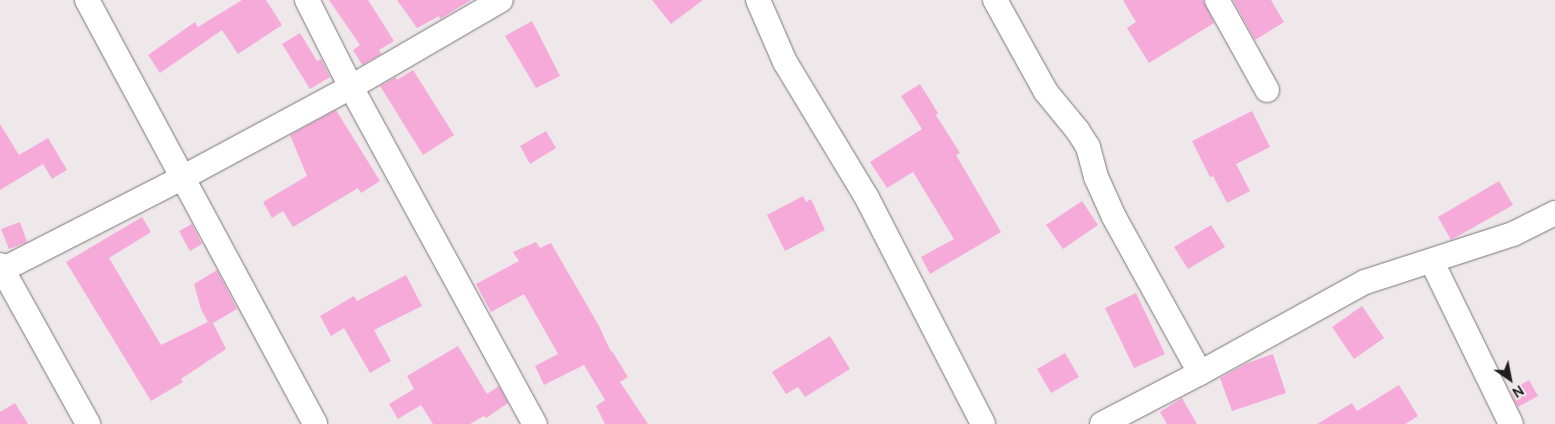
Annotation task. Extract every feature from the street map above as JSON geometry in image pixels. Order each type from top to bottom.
[{"type":"street","points":[[87,0],[315,424]]},
{"type":"street","points":[[307,0],[351,87],[535,424]]},
{"type":"street","points":[[88,424],[1,268],[182,178],[351,87],[501,0]]},
{"type":"street","points":[[758,0],[785,62],[867,198],[983,424]]},
{"type":"street","points":[[995,0],[1046,92],[1078,131],[1088,147],[1096,177],[1114,217],[1200,373]]},
{"type":"street","points":[[1217,0],[1267,90]]},
{"type":"street","points":[[1102,424],[1200,373],[1365,282],[1432,262],[1512,234],[1555,213]]},
{"type":"street","points":[[1432,262],[1511,424]]},
{"type":"building","points":[[242,0],[266,0],[282,25],[238,54],[222,30],[160,73],[148,55],[195,22],[198,27]]},
{"type":"building","points":[[329,0],[368,0],[394,41],[379,50],[381,54],[362,65],[353,50],[360,45]]},
{"type":"building","points":[[397,0],[471,0],[440,19],[439,16],[417,28]]},
{"type":"building","points":[[652,0],[703,0],[671,24]]},
{"type":"building","points":[[1123,0],[1203,0],[1214,23],[1149,63],[1127,28],[1136,22]]},
{"type":"building","points":[[1233,0],[1271,0],[1284,22],[1255,40]]},
{"type":"building","points":[[532,21],[560,76],[536,88],[505,36]]},
{"type":"building","points":[[300,33],[317,61],[321,59],[330,77],[310,89],[282,44]]},
{"type":"building","points":[[413,70],[454,135],[423,155],[380,86],[396,77],[397,80]]},
{"type":"building","points":[[920,84],[938,113],[936,115],[960,153],[956,155],[1001,232],[930,274],[921,257],[954,239],[913,172],[887,188],[870,162],[922,129],[901,96]]},
{"type":"building","points":[[336,110],[380,181],[361,193],[358,188],[293,227],[283,211],[272,218],[263,202],[307,176],[290,135]]},
{"type":"building","points":[[1252,111],[1270,147],[1236,164],[1250,191],[1227,203],[1213,176],[1210,177],[1192,141]]},
{"type":"building","points":[[0,124],[19,155],[48,138],[67,170],[52,179],[43,164],[0,190]]},
{"type":"building","points":[[546,131],[556,148],[530,164],[520,146]]},
{"type":"building","points":[[1499,181],[1513,205],[1451,240],[1438,217]]},
{"type":"building","points":[[803,196],[806,202],[811,199],[825,230],[785,251],[767,215]]},
{"type":"building","points":[[1082,201],[1098,225],[1063,249],[1046,225]]},
{"type":"building","points":[[142,217],[151,232],[109,258],[161,345],[208,322],[201,309],[194,284],[217,270],[237,309],[213,323],[226,349],[181,379],[183,382],[151,401],[66,262]]},
{"type":"building","points":[[20,222],[27,242],[9,249],[1,229]]},
{"type":"building","points":[[192,224],[202,244],[190,251],[179,231]]},
{"type":"building","points":[[1211,225],[1225,247],[1188,269],[1174,247]]},
{"type":"building","points":[[536,242],[540,248],[551,243],[599,326],[611,352],[628,377],[620,382],[648,424],[605,424],[596,406],[605,400],[584,365],[544,385],[535,366],[558,354],[524,294],[491,312],[476,284],[519,261],[513,252]]},
{"type":"building","points":[[406,275],[422,306],[374,330],[391,361],[370,373],[344,328],[331,336],[320,316],[354,296],[357,301]]},
{"type":"building","points":[[1136,293],[1165,354],[1134,368],[1105,308]]},
{"type":"building","points":[[1362,306],[1384,338],[1354,359],[1332,327]]},
{"type":"building","points":[[830,336],[850,369],[805,397],[798,387],[786,394],[772,372]]},
{"type":"building","points":[[458,346],[487,394],[499,386],[508,403],[486,418],[484,416],[470,424],[433,424],[421,405],[398,419],[389,404],[414,389],[407,376]]},
{"type":"building","points":[[1065,353],[1079,377],[1051,393],[1037,369]]},
{"type":"building","points":[[1273,354],[1286,393],[1232,411],[1220,378],[1245,364]]},
{"type":"building","points":[[1529,380],[1538,396],[1518,407],[1510,391]]},
{"type":"building","points":[[1399,385],[1418,416],[1405,424],[1317,424],[1352,403],[1357,411]]},
{"type":"building","points":[[1182,398],[1197,424],[1167,424],[1160,412]]},
{"type":"building","points":[[15,403],[28,424],[0,424],[0,412]]}]
